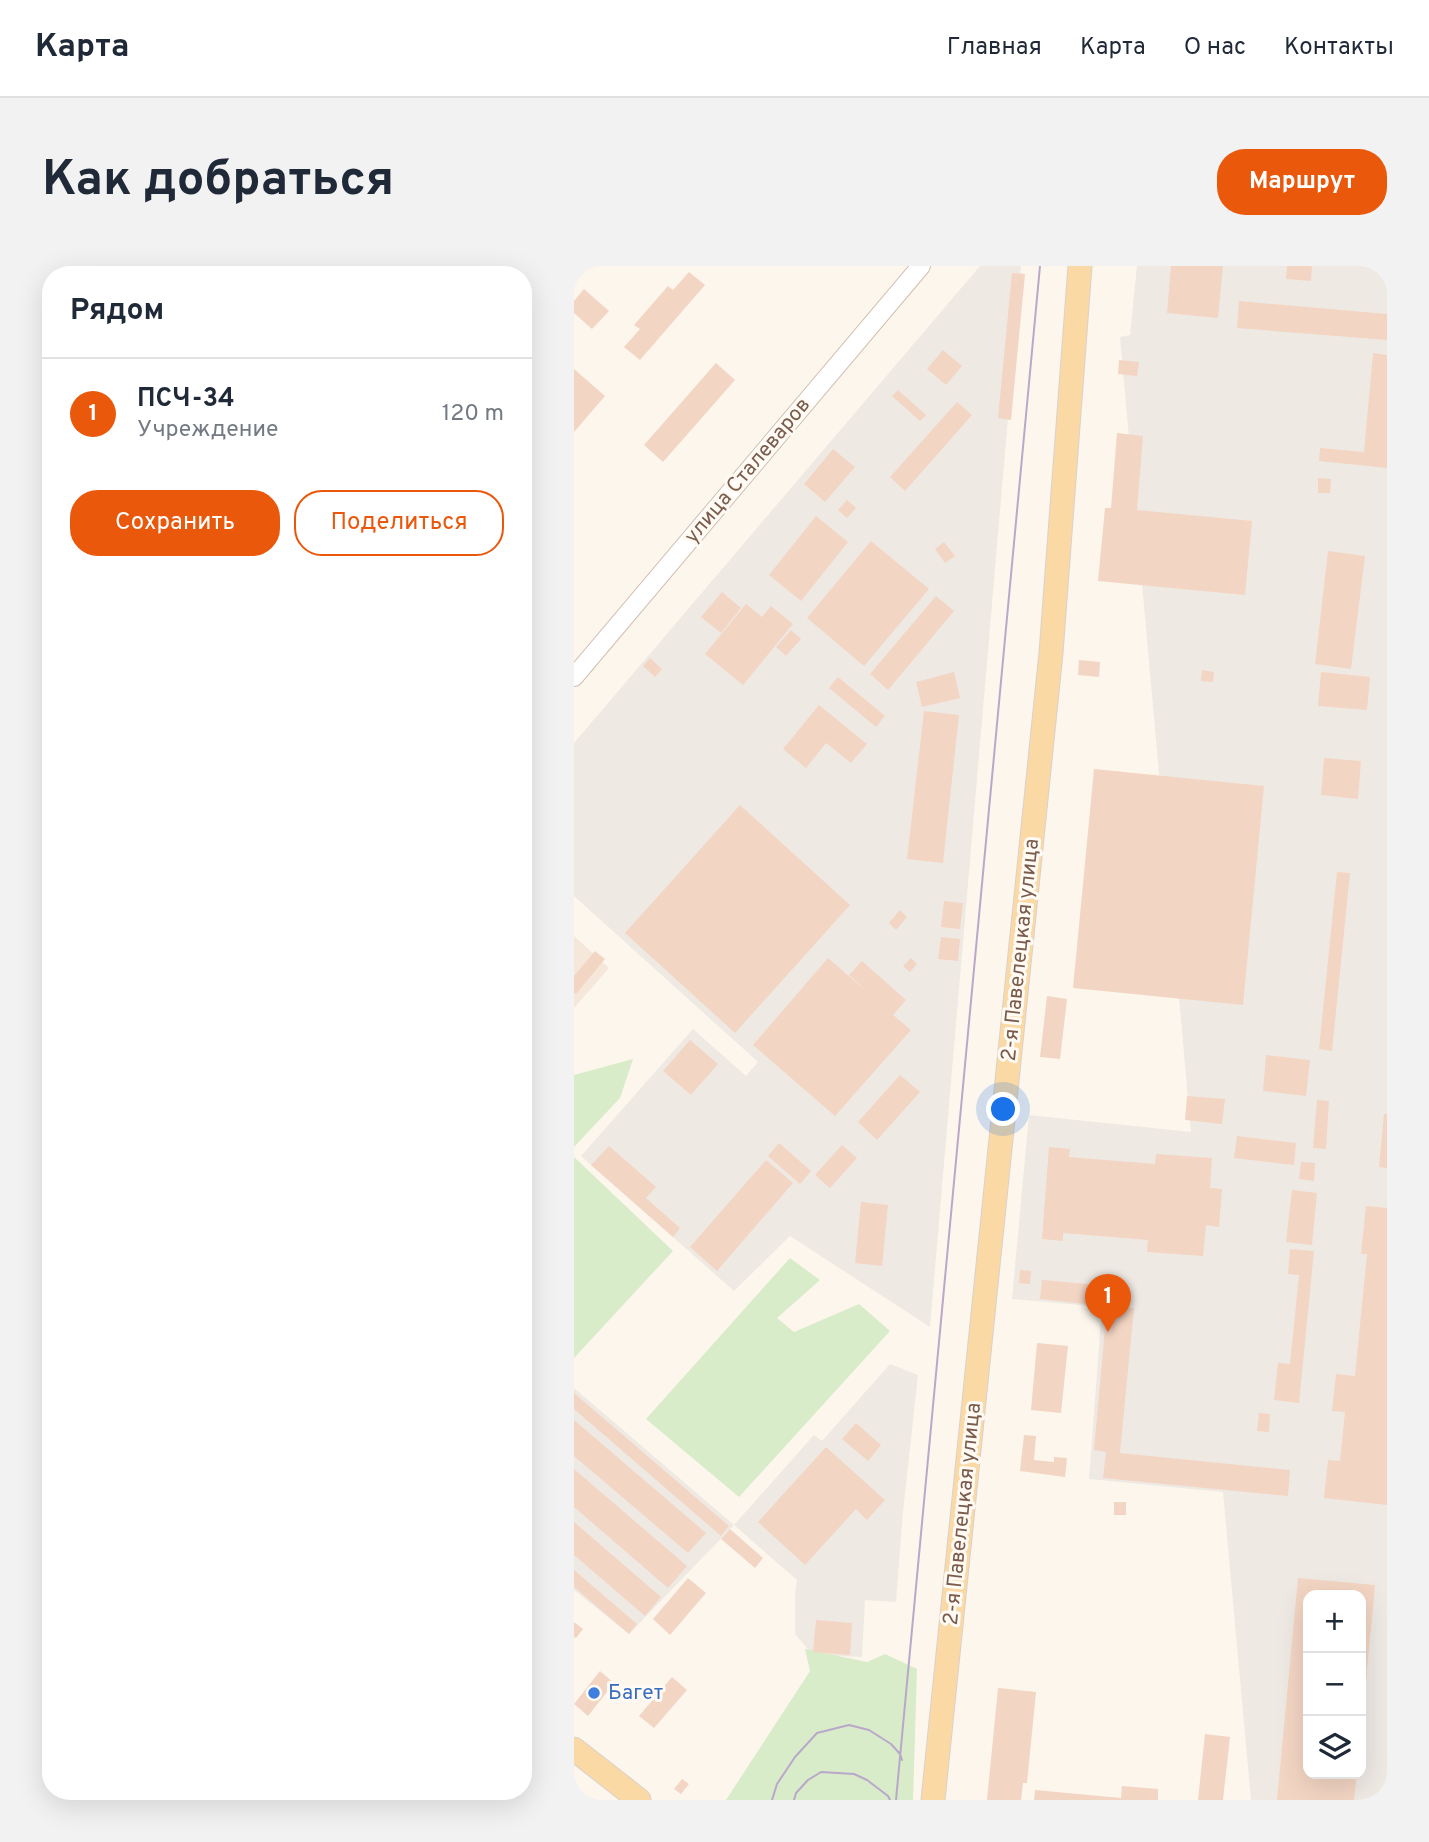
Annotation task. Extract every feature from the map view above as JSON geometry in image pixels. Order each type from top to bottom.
[{"type":"main road","name":"2-я Павелецкая улица","points":[[933,1800],[1051,653],[1080,266]]},
{"type":"main road","points":[[574,1749],[639,1800]]},
{"type":"street","name":"улица Сталеваров","points":[[574,677],[921,266]]},
{"type":"shaded area","points":[[980,266],[1021,266],[930,1327],[790,1236],[734,1291],[581,1156],[693,1029],[746,1076],[758,1062],[574,896],[574,743]]},
{"type":"shaded area","points":[[1137,266],[1387,266],[1387,1800],[1251,1800],[1223,1492],[1089,1479],[1102,1307],[1012,1299],[1029,1115],[1191,1132],[1120,337],[1130,335]]},
{"type":"shaded area","points":[[574,936],[609,968],[574,1008]]},
{"type":"shaded area","points":[[890,1364],[918,1375],[896,1602],[865,1600],[862,1657],[813,1655],[795,1634],[797,1580],[734,1525],[814,1435],[822,1441]]},
{"type":"shaded area","points":[[574,1388],[734,1525],[629,1634],[574,1590]]},
{"type":"green space","points":[[633,1059],[620,1098],[574,1147],[574,1075]]},
{"type":"green space","points":[[574,1157],[673,1251],[574,1358]]},
{"type":"green space","points":[[790,1258],[820,1280],[777,1318],[794,1332],[859,1304],[890,1331],[739,1497],[646,1419]]},
{"type":"green space","points":[[805,1649],[867,1662],[885,1654],[917,1669],[913,1800],[726,1800],[810,1671]]},
{"type":"building","points":[[1171,266],[1223,266],[1218,318],[1167,313]]},
{"type":"building","points":[[1287,266],[1312,266],[1311,281],[1286,279]]},
{"type":"building","points":[[689,272],[705,285],[640,360],[624,347],[640,329],[634,325],[668,286],[673,290]]},
{"type":"building","points":[[1012,273],[1025,274],[1011,420],[998,418]]},
{"type":"building","points":[[584,289],[609,311],[592,329],[574,313],[574,301]]},
{"type":"building","points":[[1239,301],[1387,314],[1387,340],[1237,328]]},
{"type":"building","points":[[943,350],[962,366],[946,385],[927,369]]},
{"type":"building","points":[[1373,353],[1387,355],[1387,468],[1319,461],[1320,448],[1364,452]]},
{"type":"building","points":[[1119,360],[1139,362],[1137,376],[1118,374]]},
{"type":"building","points":[[716,363],[735,380],[663,462],[644,445]]},
{"type":"building","points":[[574,369],[605,396],[574,432]]},
{"type":"building","points":[[898,390],[926,415],[920,421],[892,396]]},
{"type":"building","points":[[957,402],[972,415],[905,491],[890,477]]},
{"type":"building","points":[[1117,433],[1143,436],[1137,510],[1252,521],[1245,595],[1098,581],[1105,508],[1111,508]]},
{"type":"building","points":[[833,449],[855,467],[825,502],[804,484]]},
{"type":"building","points":[[1318,478],[1331,479],[1330,493],[1318,493]]},
{"type":"building","points":[[847,500],[856,508],[847,518],[838,510]]},
{"type":"building","points":[[816,516],[848,542],[801,601],[769,575]]},
{"type":"building","points":[[871,541],[929,589],[864,666],[807,618]]},
{"type":"building","points":[[944,542],[955,556],[945,563],[935,549]]},
{"type":"building","points":[[1328,551],[1365,556],[1351,669],[1315,664]]},
{"type":"building","points":[[722,592],[741,608],[721,633],[701,617]]},
{"type":"building","points":[[936,596],[954,611],[888,690],[870,674]]},
{"type":"building","points":[[746,604],[762,617],[771,606],[793,624],[743,685],[705,654]]},
{"type":"building","points":[[791,630],[801,639],[786,656],[776,647]]},
{"type":"building","points":[[650,658],[662,669],[655,677],[643,666]]},
{"type":"building","points":[[1079,660],[1100,662],[1099,677],[1078,675]]},
{"type":"building","points":[[1202,670],[1214,672],[1213,682],[1201,681]]},
{"type":"building","points":[[954,672],[960,698],[922,707],[916,682]]},
{"type":"building","points":[[1321,672],[1370,677],[1367,710],[1318,706]]},
{"type":"building","points":[[838,677],[885,716],[876,727],[829,688]]},
{"type":"building","points":[[819,705],[867,744],[851,763],[826,743],[806,768],[783,749]]},
{"type":"building","points":[[924,711],[959,715],[943,863],[907,859]]},
{"type":"building","points":[[1324,758],[1361,761],[1358,799],[1321,795]]},
{"type":"building","points":[[1094,769],[1264,786],[1243,1005],[1073,988]]},
{"type":"building","points":[[740,805],[850,905],[735,1033],[625,933]]},
{"type":"building","points":[[1337,872],[1350,873],[1332,1051],[1319,1049]]},
{"type":"building","points":[[944,901],[963,903],[960,929],[941,927]]},
{"type":"building","points":[[900,910],[907,917],[896,930],[889,923]]},
{"type":"building","points":[[941,937],[960,939],[958,961],[938,959]]},
{"type":"building","points":[[595,951],[605,959],[576,994],[574,976]]},
{"type":"building","points":[[828,958],[873,997],[849,975],[862,961],[906,1000],[893,1015],[911,1030],[835,1116],[753,1045]]},
{"type":"building","points":[[911,958],[917,964],[910,972],[903,966]]},
{"type":"building","points":[[1047,996],[1067,999],[1060,1059],[1040,1057]]},
{"type":"building","points":[[690,1040],[718,1064],[691,1095],[663,1071]]},
{"type":"building","points":[[1266,1055],[1310,1060],[1306,1096],[1263,1091]]},
{"type":"building","points":[[900,1075],[920,1092],[877,1140],[858,1122]]},
{"type":"building","points":[[1187,1096],[1225,1099],[1222,1124],[1185,1120]]},
{"type":"building","points":[[1317,1100],[1329,1101],[1326,1149],[1313,1148]]},
{"type":"building","points":[[1384,1114],[1387,1114],[1387,1168],[1379,1167]]},
{"type":"building","points":[[1237,1136],[1296,1143],[1294,1165],[1234,1158]]},
{"type":"building","points":[[779,1143],[811,1171],[800,1184],[768,1156]]},
{"type":"building","points":[[842,1145],[857,1158],[830,1188],[815,1175]]},
{"type":"building","points":[[609,1146],[656,1187],[646,1198],[680,1228],[673,1237],[591,1165]]},
{"type":"building","points":[[1049,1147],[1070,1149],[1069,1157],[1155,1164],[1156,1154],[1212,1158],[1210,1188],[1222,1189],[1219,1227],[1206,1225],[1203,1256],[1147,1252],[1148,1240],[1063,1233],[1063,1241],[1042,1239]]},
{"type":"building","points":[[766,1160],[793,1183],[717,1271],[690,1247]]},
{"type":"building","points":[[1301,1162],[1315,1163],[1314,1181],[1299,1179]]},
{"type":"building","points":[[1292,1190],[1317,1193],[1312,1245],[1286,1242]]},
{"type":"building","points":[[861,1202],[888,1205],[882,1266],[855,1263]]},
{"type":"building","points":[[1366,1206],[1387,1208],[1387,1505],[1324,1498],[1328,1460],[1340,1461],[1345,1412],[1332,1411],[1336,1374],[1355,1376],[1367,1254],[1361,1254]]},
{"type":"building","points":[[1290,1249],[1314,1251],[1299,1403],[1274,1400],[1278,1363],[1290,1364],[1299,1275],[1288,1274]]},
{"type":"building","points":[[1020,1270],[1031,1271],[1030,1284],[1019,1283]]},
{"type":"building","points":[[1042,1280],[1088,1284],[1086,1304],[1040,1299]]},
{"type":"building","points":[[1107,1306],[1134,1308],[1120,1453],[1290,1470],[1288,1496],[1103,1478],[1106,1452],[1094,1450]]},
{"type":"building","points":[[1037,1343],[1068,1346],[1061,1413],[1031,1410]]},
{"type":"building","points":[[574,1393],[729,1526],[721,1536],[574,1409]]},
{"type":"building","points":[[1259,1413],[1270,1414],[1269,1432],[1257,1431]]},
{"type":"building","points":[[574,1420],[706,1533],[688,1553],[574,1456]]},
{"type":"building","points":[[856,1423],[881,1445],[868,1461],[842,1439]]},
{"type":"building","points":[[1024,1435],[1036,1436],[1034,1460],[1054,1462],[1054,1457],[1067,1458],[1065,1477],[1020,1471]]},
{"type":"building","points":[[826,1447],[885,1500],[867,1520],[856,1509],[805,1565],[758,1522]]},
{"type":"building","points":[[574,1469],[687,1566],[668,1588],[574,1507]]},
{"type":"building","points":[[1114,1502],[1126,1502],[1126,1515],[1114,1515]]},
{"type":"building","points":[[574,1522],[661,1597],[645,1616],[574,1555]]},
{"type":"building","points":[[730,1529],[763,1558],[755,1568],[721,1539]]},
{"type":"building","points":[[574,1570],[637,1624],[629,1634],[574,1587]]},
{"type":"building","points":[[688,1578],[706,1593],[670,1635],[653,1619]]},
{"type":"building","points":[[1298,1578],[1375,1585],[1366,1681],[1366,1590],[1303,1590],[1303,1779],[1356,1779],[1354,1800],[1277,1800]]},
{"type":"building","points":[[816,1620],[852,1623],[850,1655],[813,1652]]},
{"type":"building","points":[[574,1622],[583,1629],[576,1638],[574,1637]]},
{"type":"building","name":"Багет","points":[[600,1671],[614,1683],[588,1716],[574,1704]]},
{"type":"building","points":[[672,1677],[687,1690],[654,1728],[639,1716]]},
{"type":"building","points":[[998,1688],[1036,1692],[1027,1783],[1023,1783],[1021,1800],[987,1800]]},
{"type":"building","points":[[1205,1734],[1230,1737],[1223,1800],[1198,1800]]},
{"type":"building","points":[[682,1779],[689,1784],[681,1794],[674,1789]]},
{"type":"building","points":[[1122,1786],[1158,1789],[1158,1800],[1034,1800],[1035,1790],[1121,1798]]},
{"type":"tram line","points":[[896,1800],[1040,266]]},
{"type":"tram line","points":[[772,1800],[777,1784],[795,1757],[817,1733],[849,1725],[869,1730],[891,1744],[902,1760]]},
{"type":"tram line","points":[[794,1800],[796,1793],[808,1780],[821,1772],[854,1774],[867,1780],[890,1800]]},
{"type":"place","name":"ПСЧ-34","points":[[1108,1332]]},
{"type":"place","name":"Багет","points":[[594,1693]]}]
